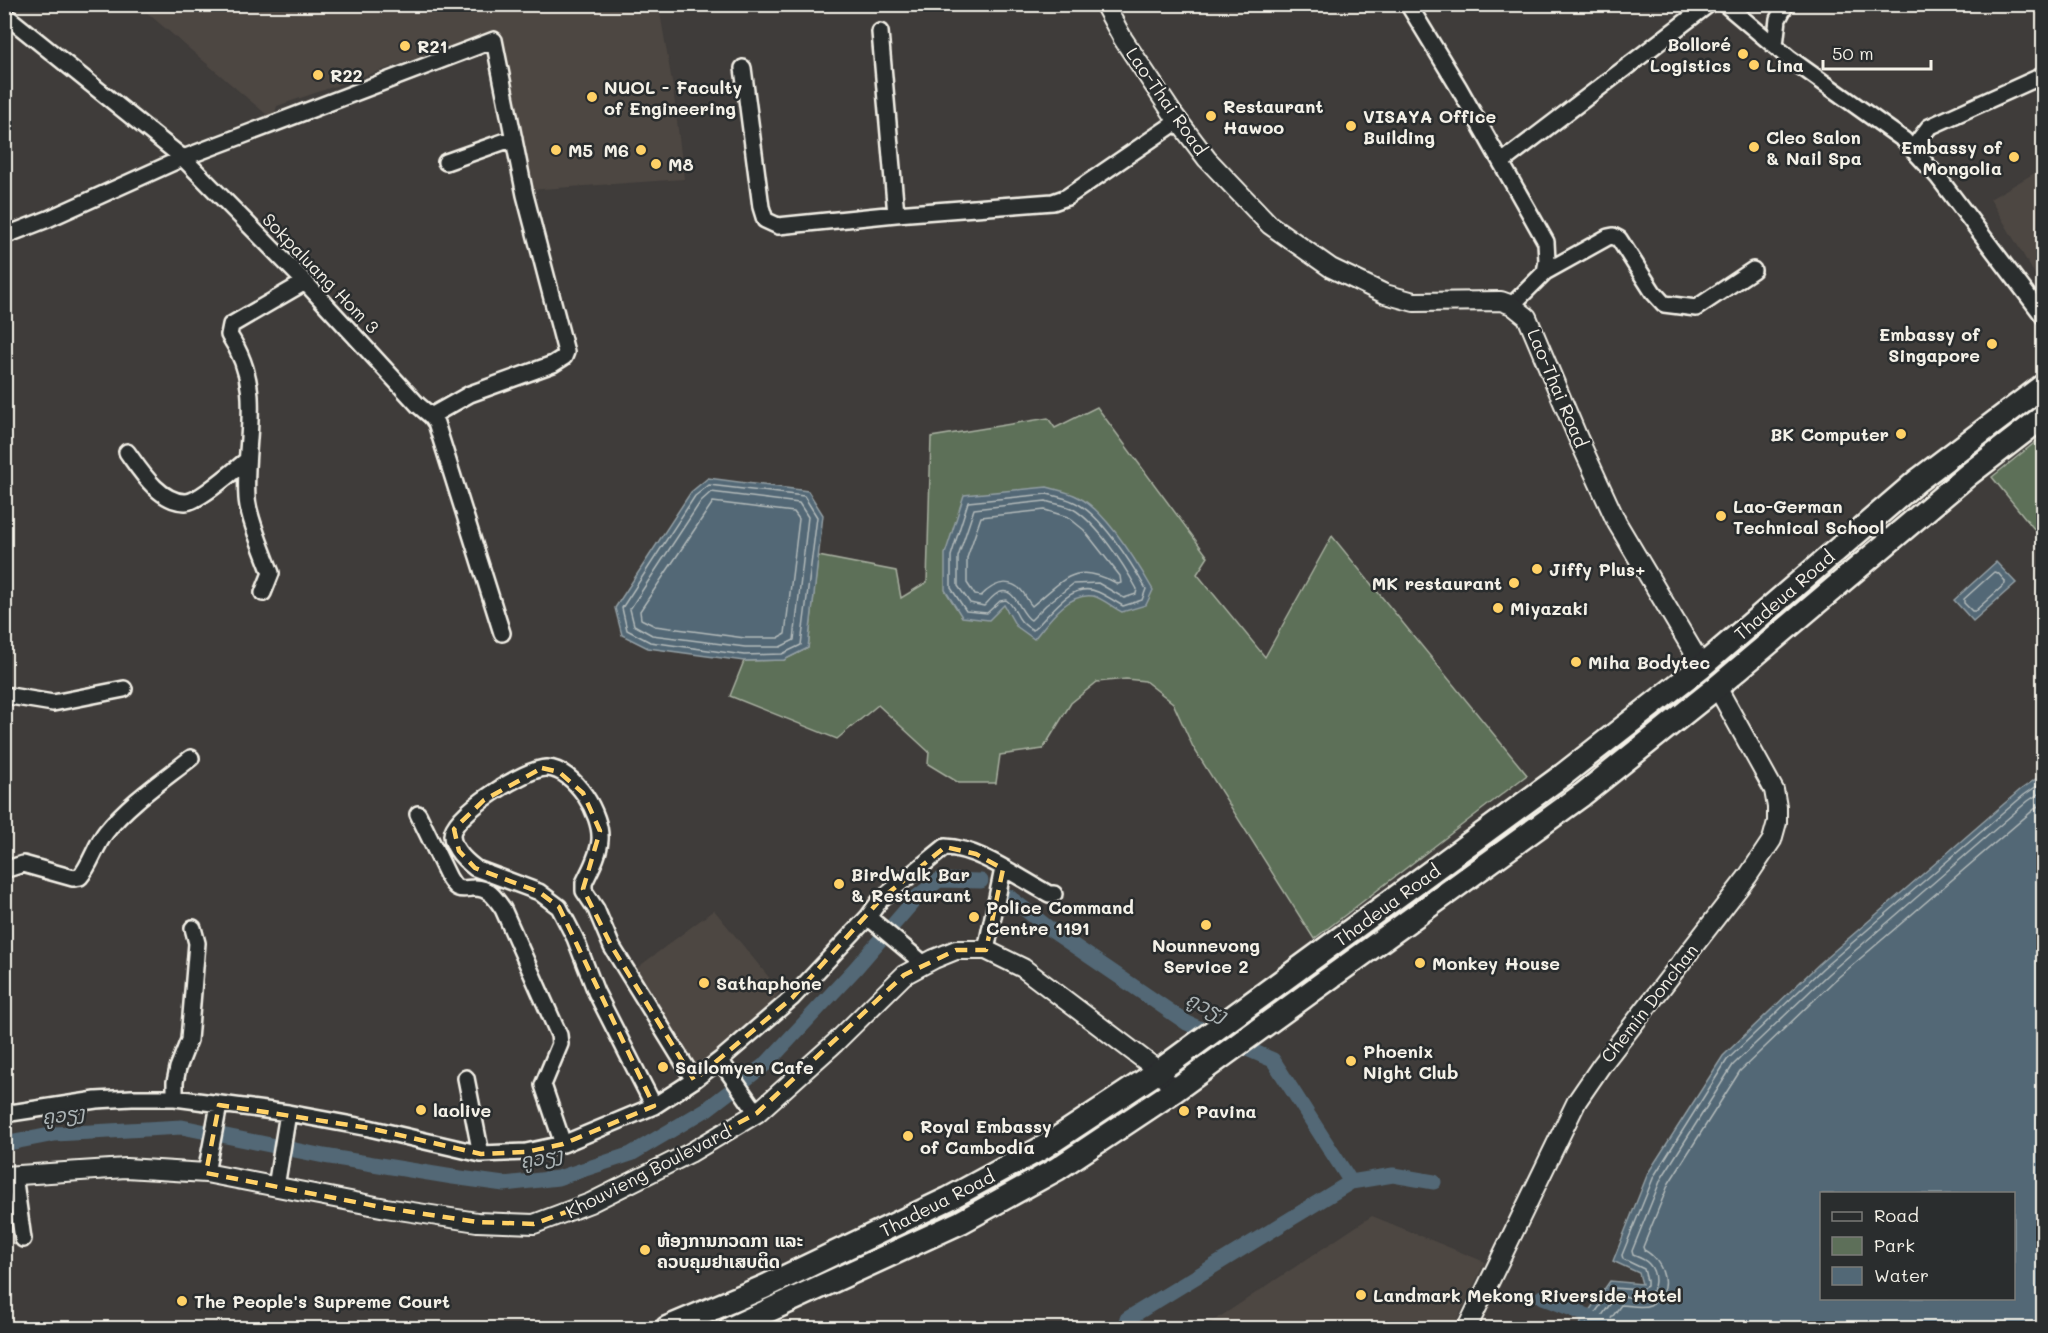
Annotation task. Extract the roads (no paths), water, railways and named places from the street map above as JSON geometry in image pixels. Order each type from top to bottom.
[{"type":"main road","name":"Thadeua Road","points":[[667,1329],[764,1287],[948,1199],[1044,1148],[1160,1071],[1563,775],[1702,666],[1917,481],[2043,386]]},
{"type":"main road","name":"Thadeua Road","points":[[731,1329],[961,1222],[1057,1169],[1174,1091],[1582,795],[1717,687],[1969,474],[2043,416]]},
{"type":"main road","points":[[1702,666],[1717,687]]},
{"type":"street","name":"Lao-Thai Road","points":[[1104,4],[1124,39],[1178,121],[1207,159],[1270,225],[1344,275],[1385,294],[1414,302],[1501,301],[1512,305],[1527,317],[1617,523],[1702,666]]},
{"type":"street","points":[[1408,4],[1502,162],[1546,242],[1545,272]]},
{"type":"street","points":[[1502,162],[1709,4]]},
{"type":"street","points":[[1725,4],[1789,58],[1916,151],[2043,317]]},
{"type":"street","points":[[1775,45],[1778,19],[1786,4]]},
{"type":"street","name":"Sokpaluang Hom 3","points":[[4,14],[183,158],[305,282],[418,405],[431,416],[436,423],[502,633]]},
{"type":"street","points":[[880,32],[896,214]]},
{"type":"street","points":[[4,236],[48,219],[183,158],[494,40],[525,195],[566,352],[564,357],[553,364],[470,394],[431,416]]},
{"type":"street","points":[[743,68],[765,220],[778,226],[1053,202],[1067,197],[1178,121]]},
{"type":"street","points":[[1916,151],[1919,140],[1929,127],[2043,75]]},
{"type":"street","points":[[446,162],[514,138]]},
{"type":"street","points":[[1512,305],[1545,272],[1613,236],[1619,239],[1659,300],[1665,304],[1696,308],[1753,270]]},
{"type":"street","points":[[263,593],[271,573],[247,500],[252,406],[246,366],[229,335],[231,325],[305,282]]},
{"type":"street","points":[[127,452],[161,493],[173,500],[187,503],[248,460]]},
{"type":"street","name":"Chemin Donchan","points":[[1467,1329],[1577,1101],[1601,1066],[1748,876],[1772,840],[1778,807],[1774,790],[1717,687]]},
{"type":"street","points":[[4,695],[53,703],[124,688]]},
{"type":"street","points":[[4,870],[23,864],[73,878],[80,877],[103,835],[115,821],[147,792],[191,758]]},
{"type":"street","points":[[654,1106],[596,992],[575,938],[559,907],[540,892],[475,868],[466,862],[453,839],[454,829],[471,810],[519,777],[542,768],[549,768],[577,785],[591,805],[597,817],[600,841],[584,883],[584,891],[596,909],[612,947],[694,1080]]},
{"type":"street","points":[[418,814],[448,878],[454,885],[460,889],[486,890],[495,897],[503,909],[559,1035],[560,1044],[543,1085],[562,1144]]},
{"type":"street","points":[[4,1114],[96,1100],[175,1098],[219,1110],[369,1128],[481,1154],[526,1152],[562,1144],[654,1106],[722,1062],[872,920],[881,899],[945,847],[976,854],[1049,894],[1054,894]]},
{"type":"street","points":[[986,950],[1003,869]]},
{"type":"street","points":[[872,920],[919,959]]},
{"type":"street","points":[[175,1098],[178,1068],[189,1040],[197,944],[193,928]]},
{"type":"street","name":"Khouvieng Boulevard","points":[[9,1176],[126,1168],[207,1166],[386,1208],[477,1222],[534,1224],[590,1203],[690,1153],[757,1113],[835,1043],[919,959],[956,950],[986,950],[1023,968],[1160,1071],[1174,1091]]},
{"type":"street","points":[[722,1062],[757,1113]]},
{"type":"street","points":[[466,1078],[481,1154]]},
{"type":"street","points":[[207,1166],[219,1110]]},
{"type":"street","points":[[277,1183],[288,1118]]},
{"type":"street","points":[[9,1176],[23,1239]]},
{"type":"water","points":[[708,478],[808,491],[823,515],[808,648],[784,660],[744,661],[648,648],[622,635],[615,608],[691,492]]},
{"type":"water","points":[[1047,487],[1078,497],[1089,504],[1110,525],[1153,590],[1146,605],[1122,612],[1097,597],[1084,596],[1067,603],[1034,639],[1016,626],[1004,605],[989,620],[962,617],[945,590],[945,554],[964,495]]},
{"type":"water","points":[[1996,562],[2016,583],[1973,621],[1954,600]]},
{"type":"water","points":[[2043,774],[2043,1328],[1577,1328],[1610,1281],[1642,1284],[1639,1273],[1613,1261],[1648,1173],[1723,1056],[1819,964],[2020,790]]},
{"type":"waterway","name":"ຄູວຽງ","points":[[4,1144],[55,1134],[182,1127],[324,1156],[504,1184],[558,1178],[631,1154],[707,1109],[767,1063],[855,969],[918,896],[939,880],[981,881]]},
{"type":"waterway","name":"ຄູວຽງ","points":[[1008,896],[1051,930],[1187,1023],[1273,1060],[1351,1182]]},
{"type":"waterway","points":[[1127,1319],[1351,1182],[1393,1175],[1434,1182]]},
{"type":"waterway","points":[[1542,1297],[1613,1328]]},
{"type":"place","name":"R21","points":[[405,46]]},
{"type":"place","name":"Bolloré Logistics","points":[[1743,54]]},
{"type":"place","name":"Lina","points":[[1754,65]]},
{"type":"place","name":"R22","points":[[318,75]]},
{"type":"place","name":"NUOL - Faculty of Engineering","points":[[592,97]]},
{"type":"place","name":"Restaurant Hawoo","points":[[1211,116]]},
{"type":"place","name":"VISAYA Office Building","points":[[1351,126]]},
{"type":"place","name":"Cleo Salon & Nail Spa","points":[[1754,147]]},
{"type":"place","name":"M5","points":[[556,150]]},
{"type":"place","name":"M6","points":[[641,150]]},
{"type":"place","name":"Embassy of Mongolia","points":[[2014,157]]},
{"type":"place","name":"M8","points":[[656,164]]},
{"type":"place","name":"Embassy of Singapore","points":[[1992,344]]},
{"type":"place","name":"BK Computer","points":[[1901,434]]},
{"type":"place","name":"Lao-German Technical School","points":[[1721,516]]},
{"type":"place","name":"Jiffy Plus+","points":[[1537,569]]},
{"type":"place","name":"MK restaurant","points":[[1514,583]]},
{"type":"place","name":"Miyazaki","points":[[1498,608]]},
{"type":"place","name":"Miha Bodytec","points":[[1576,662]]},
{"type":"place","name":"BirdWalk Bar & Restaurant","points":[[839,884]]},
{"type":"place","name":"Police Command Centre 1191","points":[[974,917]]},
{"type":"place","name":"Nounnevong Service 2","points":[[1206,925]]},
{"type":"place","name":"Monkey House","points":[[1420,963]]},
{"type":"place","name":"Sathaphone","points":[[704,983]]},
{"type":"place","name":"Phoenix Night Club","points":[[1351,1061]]},
{"type":"place","name":"Sailomyen Cafe","points":[[663,1067]]},
{"type":"place","name":"laolive","points":[[421,1110]]},
{"type":"place","name":"Pavina","points":[[1184,1111]]},
{"type":"place","name":"Royal Embassy of Cambodia","points":[[908,1136]]},
{"type":"place","name":"ຫ້ອງການກວດກາ ແລະ ຄວບຄຸມຢາເສບຕິດ","points":[[645,1250]]},
{"type":"place","name":"Landmark Mekong Riverside Hotel","points":[[1361,1295]]},
{"type":"place","name":"The People's Supreme Court","points":[[182,1301]]}]
